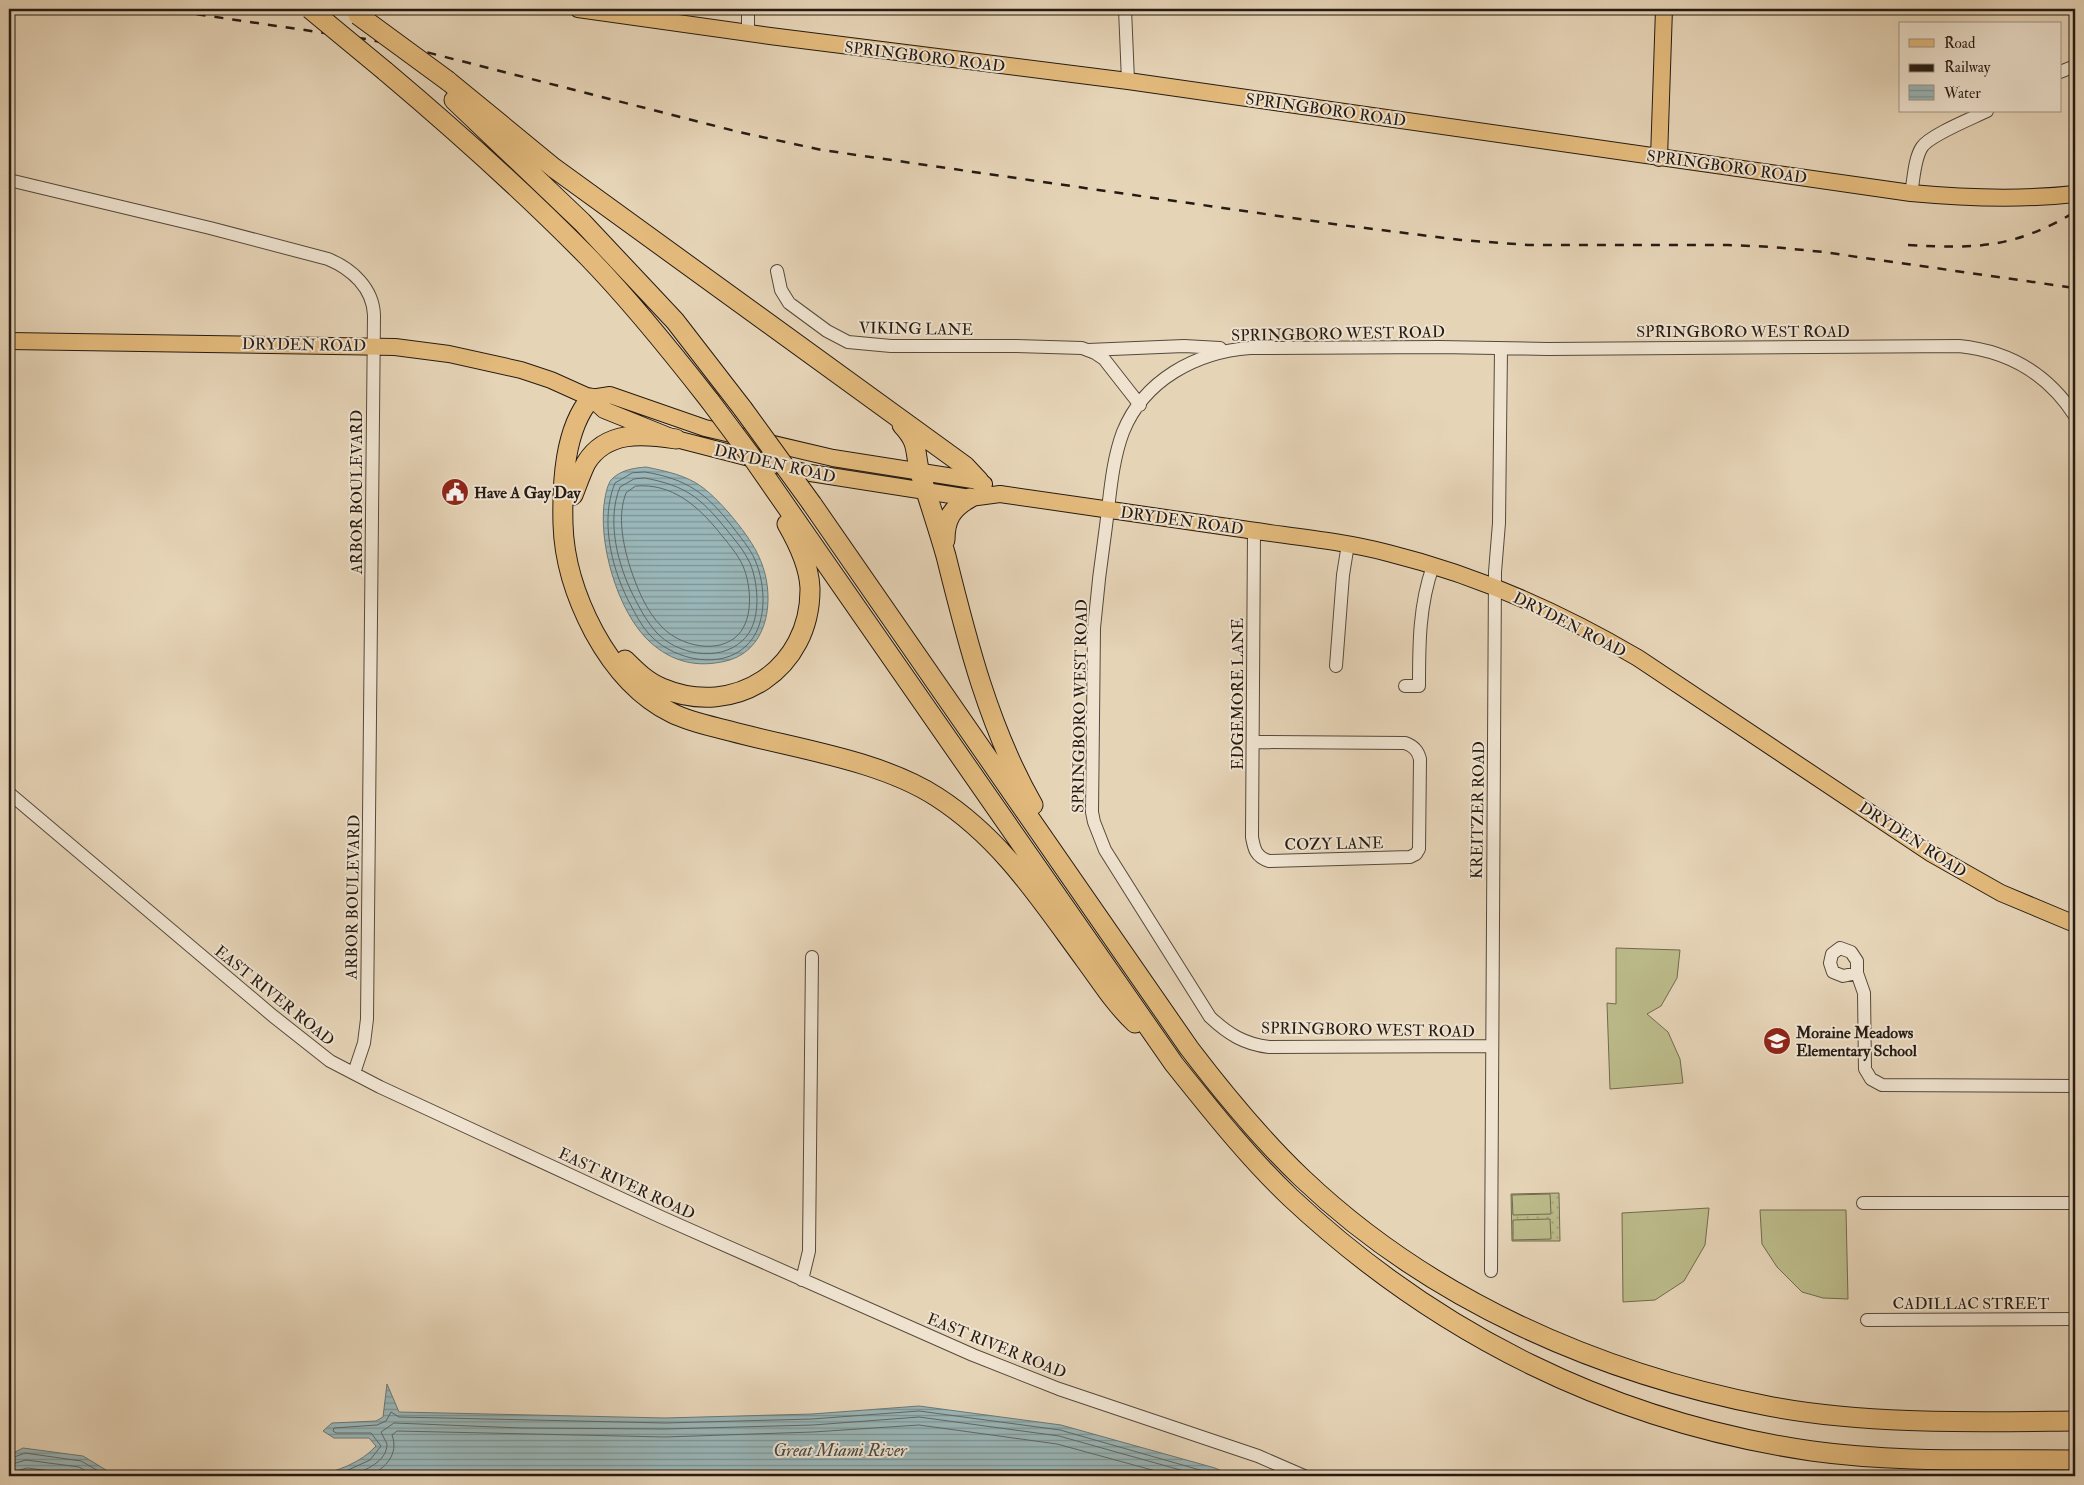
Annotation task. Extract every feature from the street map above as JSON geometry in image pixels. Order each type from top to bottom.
[{"type":"highway","points":[[310,9],[454,130],[588,257],[658,336],[754,460],[776,495],[1174,1064],[1222,1125],[1282,1188],[1361,1259],[1399,1287],[1459,1326],[1508,1353],[1567,1381],[1627,1406],[1706,1430],[1741,1439],[1848,1455],[2075,1460]]},
{"type":"highway","points":[[354,12],[554,168],[965,466],[979,481]]},
{"type":"highway","points":[[439,80],[582,222],[675,321],[743,409],[812,504],[1189,1048],[1226,1097],[1304,1180],[1374,1237],[1410,1263],[1485,1308],[1546,1338],[1617,1367],[1717,1396],[1769,1406],[1824,1413],[1978,1422],[2075,1421]]},
{"type":"highway","points":[[864,392],[908,431],[915,444],[920,471],[946,556],[979,682],[1023,790],[1083,896]]},
{"type":"highway","points":[[591,398],[590,414],[577,452],[572,518],[584,582],[593,608],[610,640],[637,671],[660,687],[686,696],[716,698],[737,693],[754,685],[779,668],[793,651],[808,615],[810,586],[803,557],[776,495]]},
{"type":"highway","points":[[591,398],[580,410],[569,447],[564,474],[563,532],[567,555],[581,605],[604,649],[623,675],[639,691],[658,705],[688,720],[858,763],[910,783],[936,796],[989,837],[1021,872],[1114,1002],[1174,1064]]},
{"type":"highway","points":[[573,496],[586,463],[596,451],[612,440],[640,435],[676,439]]},
{"type":"highway","points":[[946,556],[945,531],[948,518],[954,509],[970,498]]},
{"type":"main road","name":"SPRINGBORO ROAD","points":[[578,9],[748,33],[1128,81],[1659,158],[1939,196],[2005,197],[2075,194]]},
{"type":"main road","points":[[1659,158],[1664,9]]},
{"type":"main road","name":"DRYDEN ROAD","points":[[9,341],[395,346],[482,360],[551,380],[591,398],[604,410],[676,439],[804,472],[970,498],[1000,494],[1348,544],[1389,553],[1495,587],[1589,629],[1638,658],[1932,854],[2001,893],[2075,924]]},
{"type":"main road","name":"DRYDEN ROAD","points":[[591,398],[610,395],[717,431],[833,458],[979,481],[1000,494]]},
{"type":"street","points":[[748,9],[748,33]]},
{"type":"street","points":[[1125,9],[1128,81]]},
{"type":"street","points":[[2062,71],[2075,66]]},
{"type":"street","points":[[1912,192],[1918,155],[1927,142],[1985,112]]},
{"type":"street","name":"ARBOR BOULEVARD","points":[[9,180],[266,242],[340,264],[355,276],[371,298],[374,315],[367,1019],[364,1043],[354,1073]]},
{"type":"street","name":"VIKING LANE","points":[[777,271],[781,290],[789,303],[827,331],[848,342],[891,346],[1016,346],[1088,350],[1184,346],[1232,349]]},
{"type":"street","name":"SPRINGBORO WEST ROAD","points":[[1491,1046],[1269,1047],[1251,1044],[1235,1038],[1210,1017],[1105,850],[1094,822],[1092,802],[1094,628],[1114,468],[1123,433],[1140,405],[1153,389],[1175,371],[1205,356],[1232,349],[1959,346],[1992,351],[2017,361],[2047,381],[2075,416]]},
{"type":"street","name":"KREITZER ROAD","points":[[1491,1271],[1495,587],[1499,523],[1500,349]]},
{"type":"street","name":"VIKING LANE","points":[[1088,350],[1112,366],[1140,405]]},
{"type":"street","points":[[2061,397],[2075,399]]},
{"type":"street","name":"EDGEMORE LANE","points":[[1254,531],[1252,836],[1258,855]]},
{"type":"street","points":[[1336,666],[1343,575],[1348,544]]},
{"type":"street","points":[[1405,686],[1419,686],[1421,616],[1433,566]]},
{"type":"street","name":"COZY LANE","points":[[1253,742],[1406,743],[1411,745],[1420,759],[1419,849],[1413,856],[1388,859],[1269,861],[1258,855]]},
{"type":"street","name":"EAST RIVER ROAD","points":[[9,793],[303,1041],[330,1061],[661,1217],[1028,1378],[1258,1456],[1304,1476]]},
{"type":"street","points":[[802,1280],[809,1251],[812,957]]},
{"type":"street","points":[[1857,973],[1864,993],[1865,1069],[1871,1080],[1908,1086],[2075,1086]]},
{"type":"street","points":[[1863,1203],[2075,1202]]},
{"type":"street","name":"CADILLAC STREET","points":[[1867,1320],[2075,1319]]},
{"type":"shaded area","points":[[1616,948],[1680,950],[1677,978],[1661,1006],[1647,1014],[1668,1032],[1680,1059],[1683,1083],[1610,1089],[1607,1003],[1616,1004]]},
{"type":"shaded area","points":[[1559,1193],[1560,1241],[1512,1241],[1511,1194]]},
{"type":"shaded area","points":[[1550,1194],[1551,1214],[1513,1215],[1512,1195]]},
{"type":"shaded area","points":[[1709,1208],[1705,1245],[1684,1281],[1655,1300],[1623,1302],[1622,1213]]},
{"type":"shaded area","points":[[1760,1210],[1846,1210],[1848,1299],[1823,1298],[1802,1292],[1777,1267],[1762,1244]]},
{"type":"shaded area","points":[[1550,1219],[1551,1239],[1513,1240],[1513,1220]]},
{"type":"water","points":[[646,467],[682,476],[710,493],[742,529],[755,549],[764,571],[768,603],[761,633],[753,645],[741,655],[726,661],[705,664],[676,659],[650,642],[638,629],[628,613],[619,594],[607,554],[603,515],[605,498],[611,480],[627,470]]},
{"type":"water","name":"Great Miami River","points":[[387,1384],[399,1412],[665,1418],[812,1414],[919,1406],[1061,1425],[1215,1468],[1233,1476],[316,1476],[356,1462],[376,1446],[369,1438],[334,1438],[323,1431],[332,1423],[376,1421],[383,1417]]},
{"type":"water","points":[[23,1448],[83,1456],[116,1476],[9,1476],[9,1455]]},
{"type":"railway","points":[[161,9],[366,39],[414,49],[739,132],[822,150],[1341,225],[1461,240],[1528,245],[1728,245],[1773,247],[1823,252],[2075,288]]},
{"type":"railway","points":[[1908,245],[1955,247],[1994,243],[2033,233],[2075,212]]},
{"type":"place","name":"Have A Gay Day","points":[[455,492]]},
{"type":"place","name":"Moraine Meadows Elementary School","points":[[1777,1041]]}]
